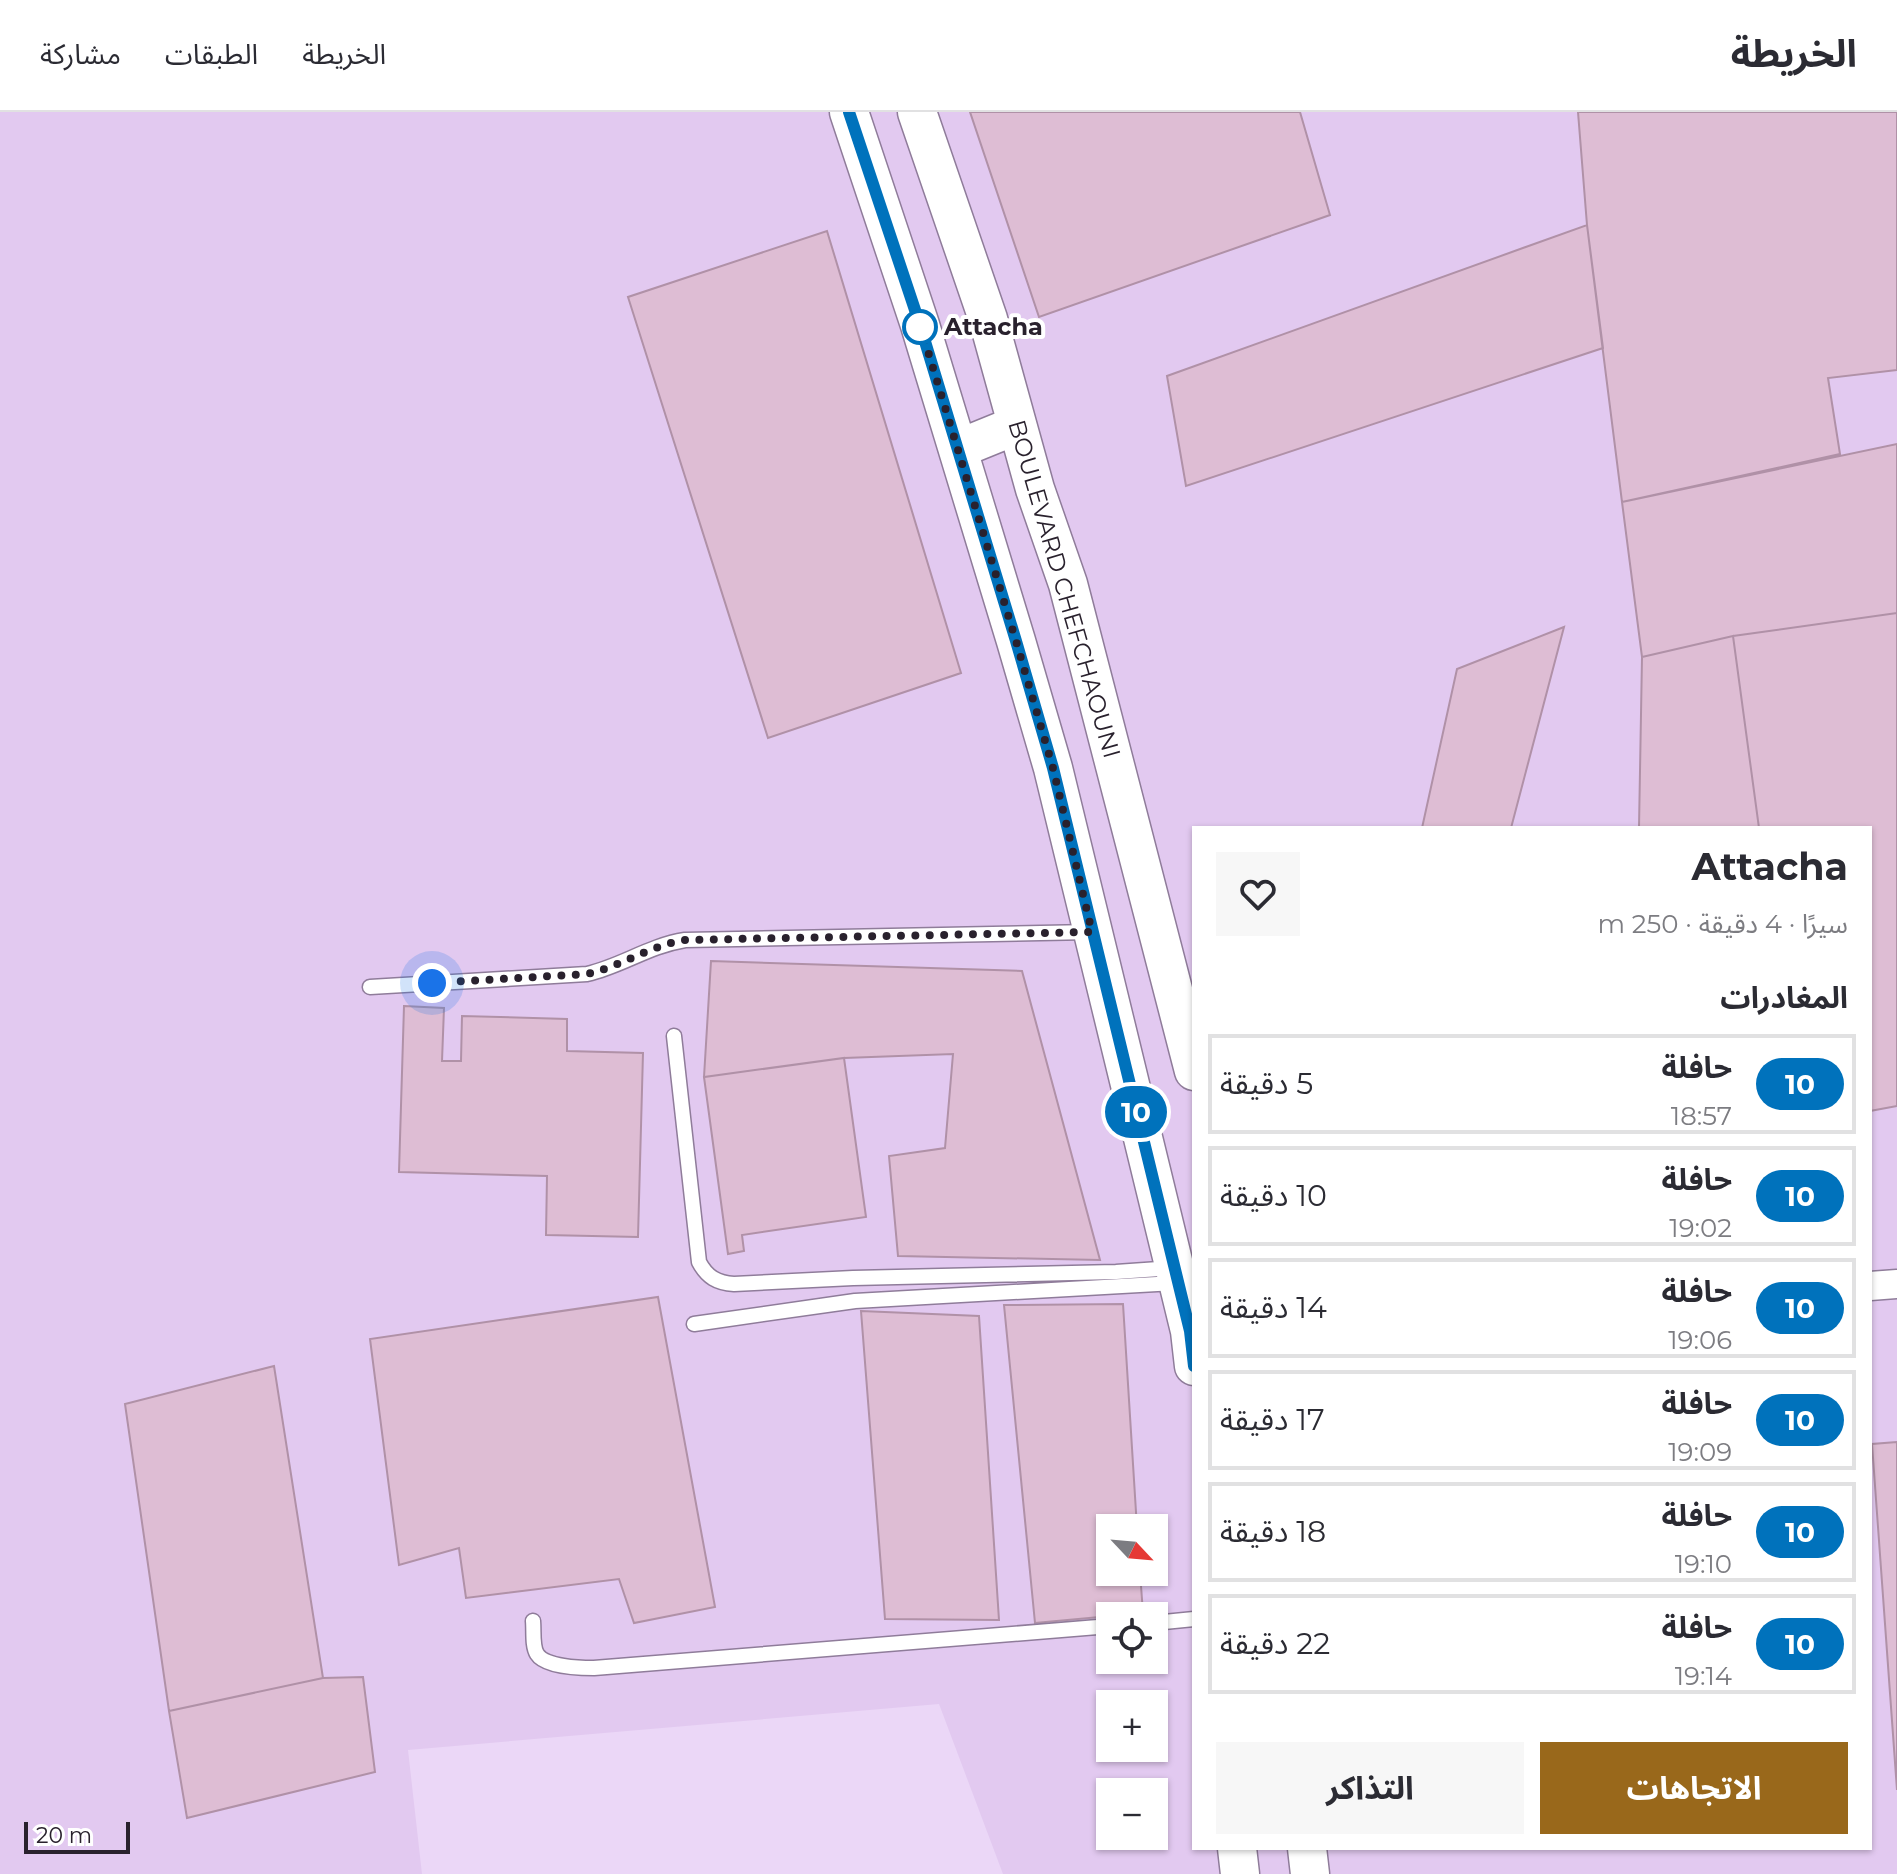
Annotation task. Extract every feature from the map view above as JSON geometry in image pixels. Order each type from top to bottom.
[{"type":"street","points":[[849,112],[920,325],[1053,768],[1192,1339]]},
{"type":"street","name":"BOULEVARD CHEFCHAOUNI","points":[[917,112],[988,319],[1035,489],[1068,584],[1192,1063]]},
{"type":"street","points":[[958,449],[1017,425]]},
{"type":"street","points":[[1872,1286],[1897,1284]]},
{"type":"street","points":[[1237,1850],[1240,1874]]},
{"type":"street","points":[[1307,1850],[1310,1874]]},
{"type":"lane","points":[[370,987],[587,974],[663,944],[685,940],[1092,932]]},
{"type":"lane","points":[[674,1036],[699,1262],[712,1279],[723,1284],[1116,1272],[1175,1276]]},
{"type":"lane","points":[[694,1324],[855,1301],[1175,1276]]},
{"type":"lane","points":[[853,1278],[855,1301]]},
{"type":"lane","points":[[1168,1622],[1192,1619]]},
{"type":"lane","points":[[533,1621],[535,1647],[542,1659],[563,1666],[594,1668],[1096,1627]]},
{"type":"shaded area","points":[[0,112],[1897,112],[1897,1874],[1003,1874],[939,1704],[408,1750],[422,1874],[0,1874]]},
{"type":"building","points":[[970,112],[1300,112],[1330,215],[1039,317]]},
{"type":"building","points":[[1578,112],[1897,112],[1897,370],[1828,378],[1840,454],[1622,502],[1587,225]]},
{"type":"building","points":[[1587,225],[1603,348],[1186,486],[1167,376]]},
{"type":"building","points":[[827,231],[961,673],[768,738],[628,297]]},
{"type":"building","points":[[1897,444],[1897,613],[1733,636],[1642,657],[1622,502]]},
{"type":"building","points":[[1897,613],[1897,1106],[1872,1111],[1872,826],[1759,826],[1733,636]]},
{"type":"building","points":[[1564,627],[1512,826],[1422,826],[1457,669]]},
{"type":"building","points":[[1733,636],[1759,826],[1639,826],[1642,657]]},
{"type":"building","points":[[711,961],[1022,971],[1100,1260],[898,1256],[889,1156],[945,1148],[953,1054],[844,1058],[704,1077]]},
{"type":"building","points":[[404,1006],[444,1008],[442,1061],[461,1061],[462,1016],[567,1019],[567,1051],[643,1053],[638,1237],[546,1235],[547,1176],[399,1172]]},
{"type":"building","points":[[844,1058],[866,1217],[742,1235],[744,1251],[728,1254],[704,1077]]},
{"type":"building","points":[[658,1297],[715,1607],[634,1623],[619,1579],[466,1598],[459,1548],[399,1565],[370,1339]]},
{"type":"building","points":[[1123,1304],[1136,1514],[1096,1514],[1096,1586],[1141,1586],[1142,1602],[1096,1602],[1096,1617],[1035,1623],[1004,1305]]},
{"type":"building","points":[[861,1311],[979,1316],[999,1620],[885,1619]]},
{"type":"building","points":[[274,1366],[323,1678],[169,1711],[125,1404]]},
{"type":"building","points":[[1897,1442],[1897,1790],[1872,1444]]},
{"type":"building","points":[[363,1677],[375,1772],[187,1818],[169,1711],[323,1678]]},
{"type":"bus line","name":"10","points":[[849,112],[920,325],[1053,768],[1192,1348]]},
{"type":"place","name":"Attacha","points":[[920,327]]},
{"type":"route","points":[[432,983],[587,974],[663,944],[685,940],[1092,932],[1053,768],[920,327]]}]
